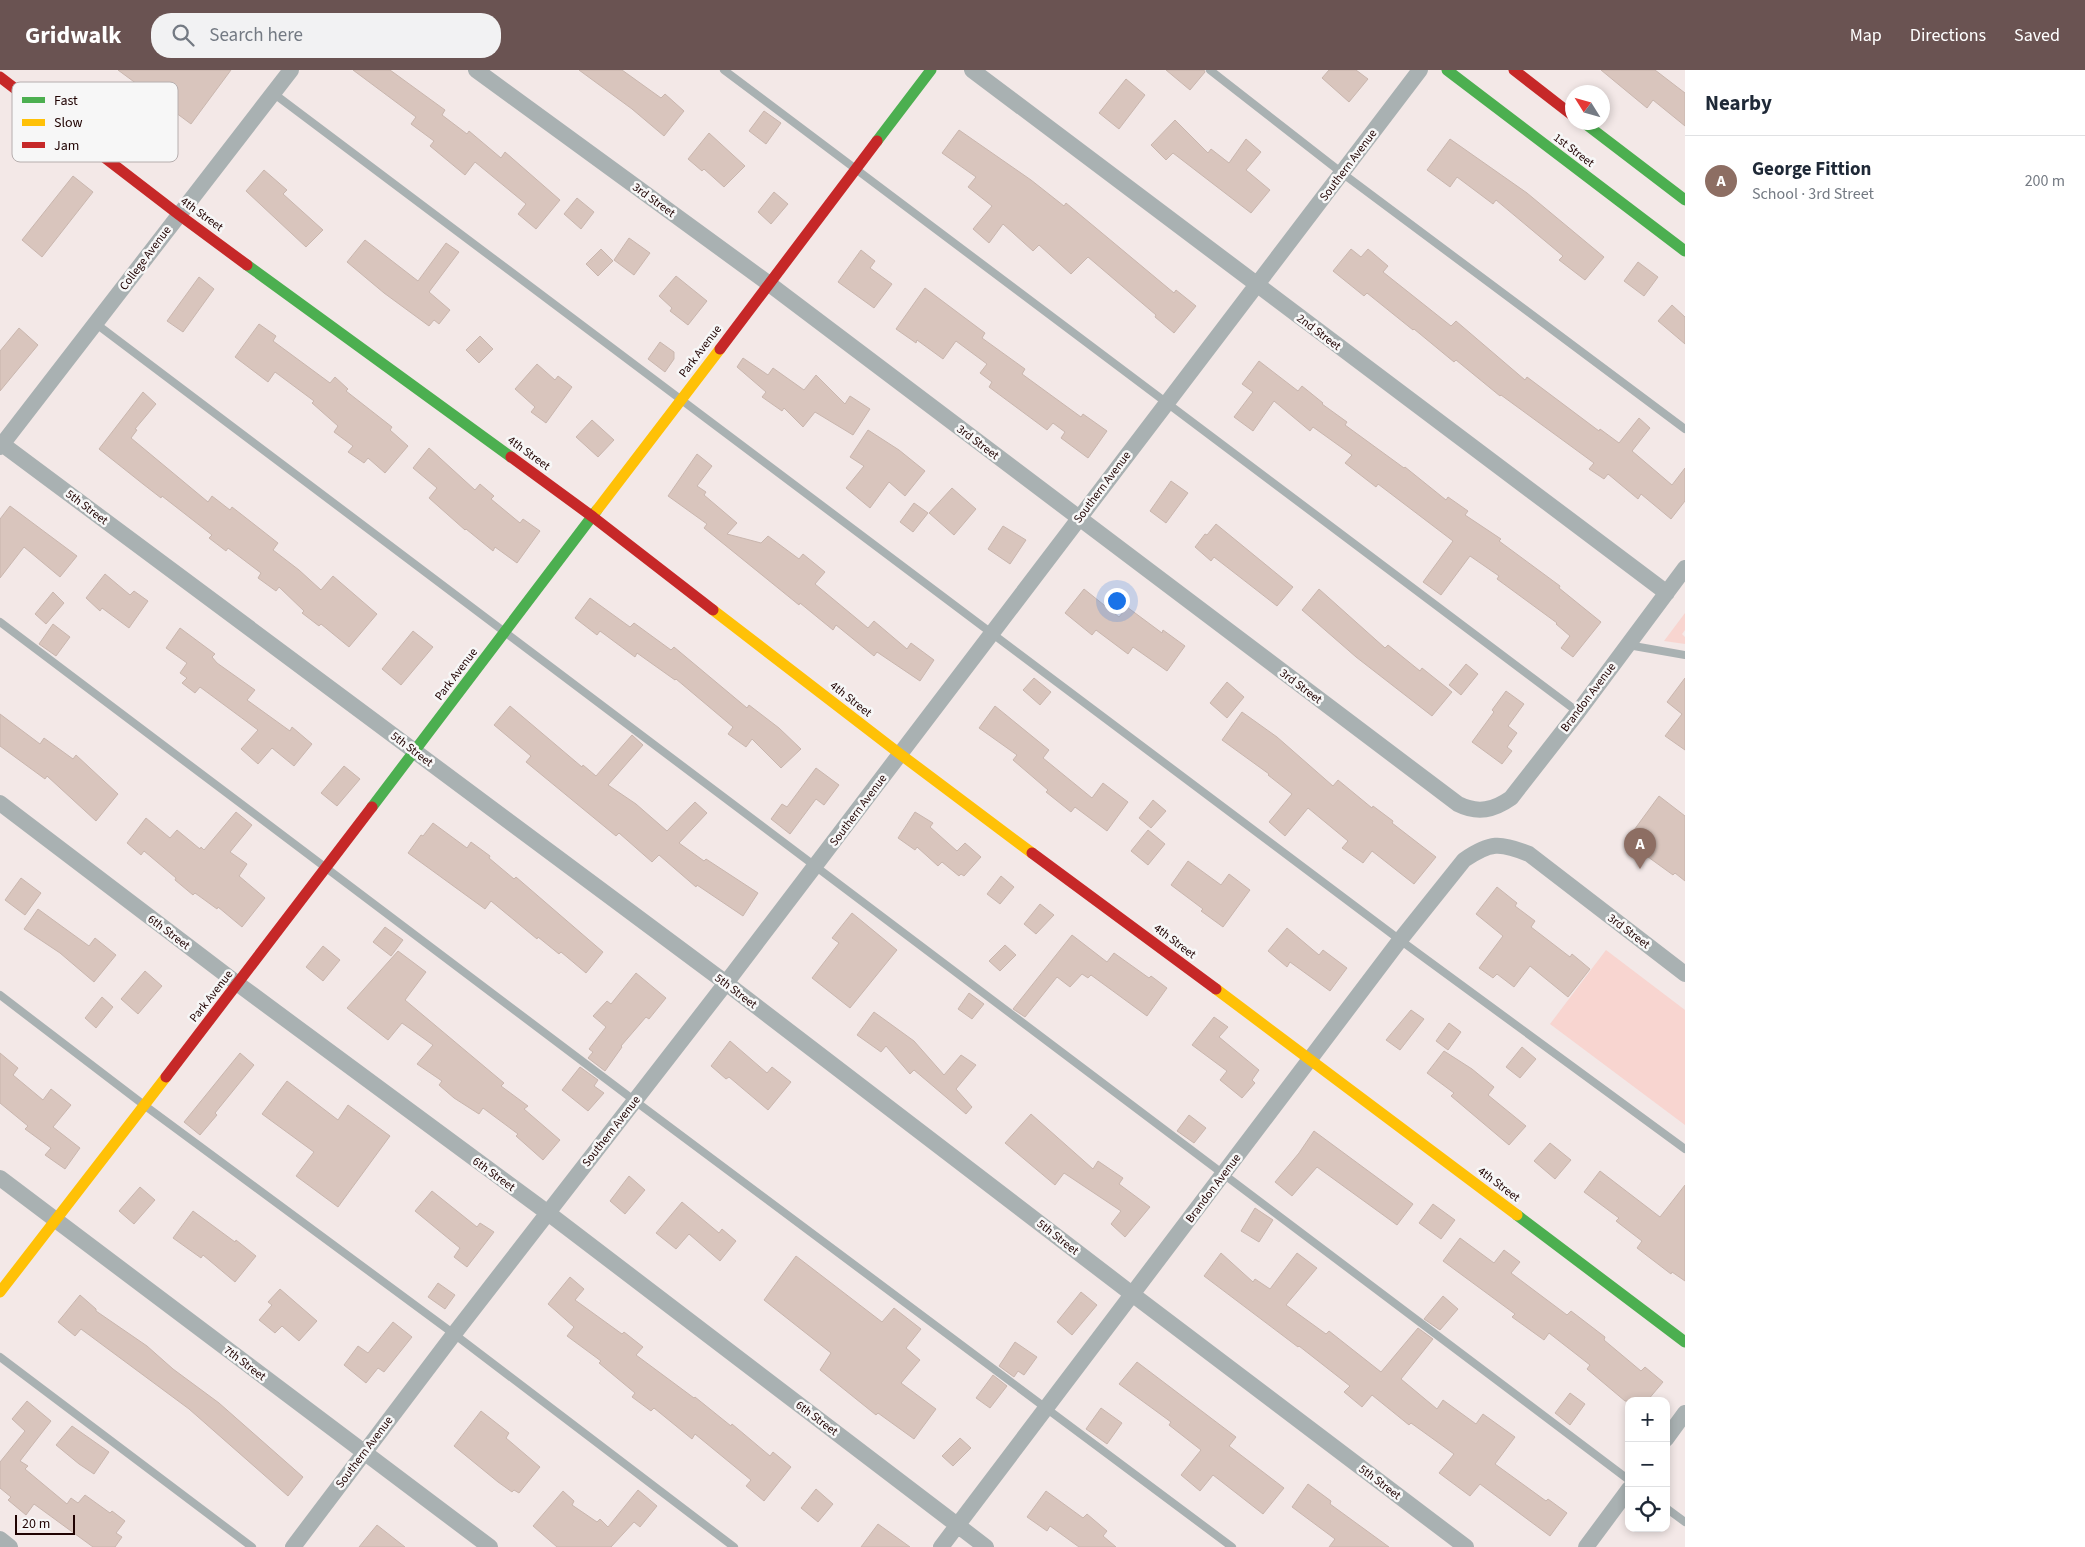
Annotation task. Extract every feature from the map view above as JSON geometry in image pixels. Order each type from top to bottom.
[{"type":"street","name":"College Avenue","points":[[1,445],[291,70]]},
{"type":"street","name":"3rd Street","points":[[476,70],[768,283],[1458,804],[1468,809],[1480,810]]},
{"type":"street","name":"Park Avenue","points":[[0,1292],[238,984],[931,70]]},
{"type":"street","name":"2nd Street","points":[[972,70],[1667,592]]},
{"type":"street","name":"Southern Avenue","points":[[292,1547],[454,1334],[726,983],[1420,70]]},
{"type":"street","name":"1st Street","points":[[1447,70],[1685,252]]},
{"type":"street","points":[[1514,70],[1565,110]]},
{"type":"street","name":"4th Street","points":[[0,77],[12,86]]},
{"type":"street","points":[[1593,130],[1685,200]]},
{"type":"street","name":"4th Street","points":[[110,162],[178,214],[593,517],[900,754],[1312,1060],[1685,1342]]},
{"type":"street","name":"5th Street","points":[[1,445],[726,983],[1466,1547]]},
{"type":"street","name":"Brandon Avenue","points":[[1480,810],[1499,806],[1511,798],[1578,712],[1685,568]]},
{"type":"street","name":"6th Street","points":[[0,803],[238,984],[548,1213],[986,1547]]},
{"type":"street","name":"3rd Street","points":[[1497,845],[1508,846],[1528,854],[1685,974]]},
{"type":"street","name":"Brandon Avenue","points":[[940,1547],[1312,1060],[1400,940],[1464,860],[1477,851],[1497,845]]},
{"type":"street","name":"7th Street","points":[[0,1178],[490,1547]]},
{"type":"street","points":[[1670,1434],[1685,1413]]},
{"type":"street","points":[[1586,1547],[1625,1494]]},
{"type":"street","points":[[0,1539],[10,1547]]},
{"type":"lane","points":[[724,70],[1578,712]]},
{"type":"lane","points":[[1210,70],[1342,173],[1685,429]]},
{"type":"lane","points":[[273,93],[1400,940],[1685,1149]]},
{"type":"lane","points":[[95,323],[1625,1477]]},
{"type":"lane","points":[[0,622],[635,1101],[1232,1547]]},
{"type":"lane","points":[[1628,645],[1685,655]]},
{"type":"lane","points":[[0,995],[144,1105],[454,1334],[734,1547]]},
{"type":"lane","points":[[0,1357],[252,1547]]},
{"type":"lane","points":[[1670,1511],[1685,1522]]},
{"type":"shaded area","points":[[1685,613],[1685,630],[1682,634],[1685,637],[1685,644],[1664,641]]},
{"type":"shaded area","points":[[1606,950],[1685,1010],[1685,1125],[1550,1024]]},
{"type":"building","points":[[118,70],[231,70],[191,124],[178,114],[178,82],[134,82]]},
{"type":"building","points":[[353,70],[390,70],[445,110],[442,115],[467,134],[469,131],[501,158],[505,152],[560,200],[536,229],[518,214],[526,204],[475,162],[465,175],[430,146],[434,141],[411,124],[416,117]]},
{"type":"building","points":[[579,70],[622,70],[661,98],[665,94],[684,111],[664,136],[632,109]]},
{"type":"building","points":[[1166,70],[1204,70],[1205,72],[1190,90]]},
{"type":"building","points":[[1329,70],[1356,70],[1368,79],[1349,102],[1322,78]]},
{"type":"building","points":[[1601,70],[1655,70],[1685,93],[1685,126],[1653,100],[1647,108]]},
{"type":"building","points":[[1126,79],[1145,95],[1119,129],[1099,113]]},
{"type":"building","points":[[764,111],[781,123],[766,144],[749,131]]},
{"type":"building","points":[[1175,120],[1208,153],[1211,149],[1229,163],[1246,139],[1261,152],[1246,170],[1270,190],[1251,213],[1173,153],[1166,160],[1151,145]]},
{"type":"building","points":[[959,130],[1031,180],[1064,206],[1066,203],[1174,293],[1176,290],[1196,306],[1174,333],[1155,317],[1156,315],[1088,257],[1071,274],[1039,245],[1033,251],[1003,224],[989,243],[973,229],[992,206],[968,187],[976,177],[942,153]]},
{"type":"building","points":[[709,133],[745,166],[724,187],[704,169],[702,171],[688,159]]},
{"type":"building","points":[[1450,139],[1527,193],[1604,257],[1585,280],[1559,260],[1563,256],[1496,200],[1493,204],[1457,177],[1450,187],[1427,170]]},
{"type":"building","points":[[264,170],[287,190],[283,194],[323,230],[306,247],[246,191]]},
{"type":"building","points":[[73,176],[93,192],[42,257],[22,240]]},
{"type":"building","points":[[774,192],[788,204],[771,224],[758,212]]},
{"type":"building","points":[[577,198],[594,212],[581,229],[564,214]]},
{"type":"building","points":[[629,238],[650,253],[634,275],[614,260]]},
{"type":"building","points":[[365,240],[418,281],[446,243],[459,252],[429,292],[450,310],[439,324],[434,320],[429,326],[384,293],[347,262]]},
{"type":"building","points":[[601,249],[613,261],[598,276],[586,264]]},
{"type":"building","points":[[1351,249],[1361,257],[1368,249],[1388,266],[1383,272],[1451,326],[1456,321],[1525,380],[1527,377],[1599,431],[1600,429],[1619,443],[1639,418],[1650,428],[1632,451],[1672,485],[1685,468],[1685,501],[1671,519],[1641,494],[1638,499],[1608,474],[1604,479],[1589,469],[1594,463],[1500,396],[1456,360],[1454,362],[1367,293],[1364,296],[1333,271]]},
{"type":"building","points":[[861,250],[875,261],[870,268],[892,284],[874,308],[838,282]]},
{"type":"building","points":[[1638,262],[1658,277],[1644,296],[1624,281]]},
{"type":"building","points":[[676,276],[707,301],[688,325],[670,311],[672,308],[659,296]]},
{"type":"building","points":[[199,277],[214,289],[183,332],[167,321]]},
{"type":"building","points":[[925,288],[985,333],[982,338],[1025,369],[1022,374],[1081,417],[1083,414],[1107,431],[1088,458],[1061,438],[1065,432],[1053,423],[1047,430],[989,387],[992,382],[980,373],[987,364],[956,341],[943,359],[917,340],[916,343],[896,329]]},
{"type":"building","points":[[1672,305],[1685,317],[1685,344],[1658,321]]},
{"type":"building","points":[[259,324],[276,336],[273,341],[330,383],[335,377],[348,389],[346,391],[392,427],[390,430],[408,446],[385,473],[368,458],[364,463],[348,452],[353,446],[334,432],[338,426],[312,403],[314,401],[275,372],[268,382],[235,357]]},
{"type":"building","points":[[19,328],[38,345],[0,391],[0,351]]},
{"type":"building","points":[[480,336],[493,349],[479,363],[466,350]]},
{"type":"building","points":[[660,342],[674,352],[674,359],[665,372],[648,359]]},
{"type":"building","points":[[743,358],[768,375],[773,368],[804,390],[816,375],[845,404],[850,396],[870,409],[853,435],[815,412],[803,427],[784,408],[782,411],[762,397],[766,392],[737,367]]},
{"type":"building","points":[[1259,361],[1298,391],[1302,386],[1322,404],[1347,422],[1345,425],[1405,467],[1446,500],[1448,497],[1468,511],[1465,515],[1501,539],[1499,541],[1560,586],[1559,588],[1601,622],[1573,657],[1561,648],[1570,636],[1557,623],[1497,579],[1499,576],[1470,556],[1441,595],[1423,582],[1453,541],[1378,484],[1376,487],[1345,463],[1352,455],[1313,427],[1310,431],[1274,401],[1253,431],[1234,417],[1253,392],[1242,384]]},
{"type":"building","points":[[537,364],[555,380],[558,376],[572,387],[546,423],[531,412],[535,407],[515,389]]},
{"type":"building","points":[[143,392],[156,404],[135,429],[137,430],[131,438],[208,502],[212,496],[230,510],[232,507],[278,543],[273,550],[321,590],[333,576],[377,614],[349,647],[321,624],[319,626],[302,613],[304,611],[279,587],[276,591],[258,578],[261,573],[228,548],[226,551],[209,538],[212,535],[99,449]]},
{"type":"building","points":[[592,420],[614,440],[598,457],[576,437]]},
{"type":"building","points":[[868,430],[899,450],[925,471],[905,496],[889,482],[870,508],[846,488],[864,466],[850,457]]},
{"type":"building","points":[[429,448],[475,490],[480,484],[494,496],[491,499],[520,523],[523,519],[540,531],[517,563],[495,547],[493,551],[465,530],[429,498],[437,488],[413,468]]},
{"type":"building","points":[[697,454],[712,466],[697,486],[706,492],[704,495],[737,523],[727,534],[761,543],[768,536],[799,559],[803,554],[825,572],[815,584],[868,628],[874,621],[907,649],[911,643],[934,660],[920,681],[877,652],[874,656],[836,625],[833,630],[704,528],[707,524],[668,496]]},
{"type":"building","points":[[1171,481],[1188,493],[1166,523],[1150,511]]},
{"type":"building","points":[[952,488],[976,509],[954,535],[929,513]]},
{"type":"building","points":[[914,503],[928,513],[913,532],[900,522]]},
{"type":"building","points":[[10,506],[77,556],[60,577],[24,547],[0,578],[0,519]]},
{"type":"building","points":[[1216,524],[1293,587],[1277,606],[1214,557],[1211,561],[1195,547]]},
{"type":"building","points":[[1003,526],[1026,540],[1010,564],[988,549]]},
{"type":"building","points":[[105,574],[130,595],[134,591],[148,601],[129,628],[102,608],[100,611],[86,598]]},
{"type":"building","points":[[1084,589],[1119,617],[1127,607],[1162,633],[1163,630],[1185,646],[1167,671],[1133,647],[1128,654],[1096,630],[1092,635],[1065,613]]},
{"type":"building","points":[[1319,589],[1385,648],[1388,645],[1420,671],[1422,668],[1452,692],[1432,716],[1356,657],[1302,610]]},
{"type":"building","points":[[53,592],[64,603],[46,624],[35,614]]},
{"type":"building","points":[[590,598],[630,627],[634,623],[671,650],[674,647],[747,708],[749,705],[779,728],[801,749],[781,768],[752,739],[746,747],[728,734],[733,727],[676,679],[637,653],[635,657],[600,631],[597,635],[575,618]]},
{"type":"building","points":[[53,624],[70,637],[56,656],[39,644]]},
{"type":"building","points":[[180,628],[215,654],[212,657],[217,663],[255,690],[247,700],[290,731],[292,727],[312,744],[294,766],[272,748],[258,764],[241,749],[258,730],[200,687],[195,693],[182,683],[187,678],[180,673],[187,663],[166,648]]},
{"type":"building","points":[[413,631],[433,647],[401,685],[382,669]]},
{"type":"building","points":[[1466,664],[1478,674],[1461,695],[1449,685]]},
{"type":"building","points":[[1034,678],[1051,692],[1040,705],[1023,690]]},
{"type":"building","points":[[1685,678],[1685,750],[1665,736],[1682,714],[1667,702]]},
{"type":"building","points":[[1227,682],[1244,697],[1227,718],[1210,703]]},
{"type":"building","points":[[1506,691],[1524,704],[1508,726],[1517,733],[1507,747],[1512,751],[1502,764],[1472,742],[1494,712],[1492,710]]},
{"type":"building","points":[[510,706],[582,767],[583,765],[596,776],[632,735],[643,745],[608,785],[636,804],[667,831],[695,802],[707,813],[679,843],[704,861],[706,859],[758,893],[743,916],[697,885],[696,887],[659,855],[652,862],[619,833],[616,836],[526,762],[531,756],[494,725]]},
{"type":"building","points":[[995,706],[1049,750],[1043,758],[1092,798],[1103,783],[1128,802],[1107,831],[1075,807],[1071,812],[1046,792],[1048,790],[1013,760],[1017,755],[979,728]]},
{"type":"building","points":[[1242,712],[1277,737],[1333,786],[1338,780],[1372,808],[1373,806],[1393,821],[1392,823],[1436,857],[1414,884],[1372,851],[1363,863],[1342,848],[1348,841],[1308,808],[1285,836],[1269,822],[1292,794],[1269,774],[1222,740]]},
{"type":"building","points":[[0,714],[40,744],[44,738],[73,759],[76,755],[118,794],[96,821],[47,776],[45,779],[0,746]]},
{"type":"building","points":[[344,766],[360,779],[337,806],[321,793]]},
{"type":"building","points":[[816,768],[839,785],[824,805],[816,799],[790,834],[771,819],[782,804],[787,807]]},
{"type":"building","points":[[1659,796],[1685,816],[1685,881],[1675,873],[1673,875],[1626,841]]},
{"type":"building","points":[[1153,800],[1166,811],[1151,828],[1139,818]]},
{"type":"building","points":[[236,812],[252,825],[230,852],[247,864],[239,876],[265,898],[242,927],[218,907],[217,909],[195,893],[193,895],[144,851],[141,855],[127,843],[146,818],[170,838],[177,830],[200,849],[201,847],[204,850]]},
{"type":"building","points":[[915,812],[933,823],[930,827],[957,851],[965,843],[981,857],[964,876],[961,874],[959,876],[942,862],[938,866],[917,847],[915,850],[898,838]]},
{"type":"building","points":[[433,823],[467,848],[471,842],[490,856],[489,858],[514,879],[516,877],[603,952],[586,973],[561,952],[559,954],[538,937],[537,939],[491,901],[485,909],[408,853],[421,835],[423,836]]},
{"type":"building","points":[[1148,830],[1165,844],[1148,865],[1131,851]]},
{"type":"building","points":[[1188,861],[1221,885],[1229,874],[1250,890],[1223,927],[1171,885]]},
{"type":"building","points":[[1001,876],[1014,887],[1000,904],[987,894]]},
{"type":"building","points":[[21,878],[41,893],[25,915],[5,900]]},
{"type":"building","points":[[1497,887],[1517,903],[1515,906],[1535,921],[1531,927],[1570,957],[1572,954],[1590,969],[1568,997],[1530,966],[1514,987],[1497,974],[1493,978],[1479,968],[1503,936],[1476,914]]},
{"type":"building","points":[[1040,904],[1054,915],[1036,934],[1024,924]]},
{"type":"building","points":[[38,909],[89,946],[95,938],[116,955],[94,982],[60,953],[24,929]]},
{"type":"building","points":[[852,913],[897,950],[850,1008],[812,978],[839,943],[832,938]]},
{"type":"building","points":[[385,927],[403,940],[391,956],[373,942]]},
{"type":"building","points":[[1287,928],[1319,955],[1323,950],[1347,968],[1330,991],[1290,962],[1287,967],[1268,951]]},
{"type":"building","points":[[1072,935],[1107,962],[1114,953],[1149,978],[1151,976],[1167,988],[1147,1016],[1091,975],[1088,978],[1082,974],[1070,987],[1057,977],[1025,1017],[1013,1009]]},
{"type":"building","points":[[1005,945],[1016,955],[1000,971],[989,961]]},
{"type":"building","points":[[323,946],[340,960],[323,981],[306,967]]},
{"type":"building","points":[[398,951],[426,972],[405,1000],[504,1083],[501,1086],[528,1106],[524,1109],[560,1140],[543,1160],[516,1136],[518,1134],[483,1108],[479,1114],[454,1098],[439,1085],[442,1081],[417,1064],[433,1045],[402,1023],[388,1040],[347,1008]]},
{"type":"building","points":[[145,971],[162,986],[138,1014],[121,999]]},
{"type":"building","points":[[636,973],[666,998],[649,1019],[646,1017],[621,1046],[605,1071],[588,1058],[593,1052],[589,1049],[606,1027],[593,1016],[607,1001],[611,1004]]},
{"type":"building","points":[[969,993],[984,1004],[972,1019],[958,1009]]},
{"type":"building","points":[[102,997],[113,1007],[96,1028],[85,1018]]},
{"type":"building","points":[[1411,1010],[1424,1019],[1400,1050],[1386,1040]]},
{"type":"building","points":[[874,1012],[914,1041],[944,1075],[961,1055],[976,1065],[956,1089],[972,1107],[966,1114],[914,1070],[910,1074],[886,1046],[881,1052],[857,1035]]},
{"type":"building","points":[[1214,1017],[1228,1027],[1219,1037],[1259,1070],[1252,1080],[1255,1083],[1242,1098],[1220,1080],[1227,1071],[1192,1045]]},
{"type":"building","points":[[1449,1023],[1461,1032],[1448,1050],[1436,1041]]},
{"type":"building","points":[[730,1041],[767,1073],[772,1067],[791,1082],[768,1110],[729,1077],[726,1079],[711,1066]]},
{"type":"building","points":[[1522,1047],[1536,1059],[1520,1078],[1506,1067]]},
{"type":"building","points":[[1444,1051],[1472,1069],[1494,1087],[1488,1095],[1526,1126],[1509,1145],[1451,1096],[1454,1093],[1427,1073]]},
{"type":"building","points":[[0,1053],[18,1068],[13,1075],[43,1100],[51,1089],[71,1105],[53,1127],[80,1148],[65,1169],[45,1155],[51,1148],[25,1129],[28,1126],[0,1103]]},
{"type":"building","points":[[240,1053],[254,1065],[215,1113],[217,1115],[200,1135],[184,1122]]},
{"type":"building","points":[[580,1067],[598,1080],[594,1086],[604,1093],[588,1111],[562,1090]]},
{"type":"building","points":[[287,1081],[338,1120],[348,1105],[390,1136],[338,1207],[296,1176],[314,1152],[262,1114]]},
{"type":"building","points":[[1031,1114],[1093,1169],[1098,1161],[1123,1178],[1119,1184],[1150,1207],[1125,1237],[1111,1224],[1121,1211],[1064,1173],[1055,1185],[1005,1143]]},
{"type":"building","points":[[1189,1115],[1206,1128],[1194,1143],[1177,1131]]},
{"type":"building","points":[[1314,1131],[1413,1204],[1397,1225],[1317,1167],[1292,1196],[1275,1182]]},
{"type":"building","points":[[1550,1143],[1571,1160],[1555,1179],[1534,1161]]},
{"type":"building","points":[[1600,1171],[1660,1217],[1685,1185],[1685,1281],[1672,1272],[1671,1274],[1637,1248],[1642,1241],[1616,1221],[1619,1218],[1584,1192]]},
{"type":"building","points":[[629,1176],[645,1190],[625,1214],[610,1201]]},
{"type":"building","points":[[140,1187],[155,1200],[134,1224],[119,1211]]},
{"type":"building","points":[[432,1191],[477,1227],[480,1223],[494,1232],[467,1267],[454,1257],[460,1248],[415,1211]]},
{"type":"building","points":[[682,1202],[719,1233],[722,1229],[736,1241],[720,1261],[689,1234],[676,1249],[656,1233]]},
{"type":"building","points":[[1433,1204],[1455,1220],[1441,1239],[1419,1223]]},
{"type":"building","points":[[1255,1208],[1273,1220],[1259,1242],[1241,1231]]},
{"type":"building","points":[[193,1211],[256,1256],[235,1282],[203,1255],[201,1258],[173,1238]]},
{"type":"building","points":[[1460,1238],[1494,1263],[1504,1250],[1520,1262],[1511,1273],[1567,1315],[1571,1311],[1605,1337],[1604,1340],[1641,1371],[1645,1367],[1663,1382],[1650,1397],[1625,1397],[1625,1401],[1587,1369],[1590,1365],[1549,1333],[1544,1340],[1512,1317],[1515,1314],[1443,1261]]},
{"type":"building","points":[[1221,1253],[1253,1282],[1255,1279],[1270,1289],[1297,1253],[1317,1268],[1286,1305],[1326,1334],[1329,1331],[1381,1372],[1418,1328],[1433,1339],[1401,1379],[1437,1409],[1443,1400],[1476,1424],[1483,1414],[1515,1437],[1495,1464],[1546,1501],[1548,1499],[1567,1513],[1550,1536],[1480,1484],[1470,1496],[1439,1473],[1454,1454],[1411,1423],[1409,1425],[1372,1395],[1362,1407],[1344,1392],[1350,1386],[1204,1276]]},
{"type":"building","points":[[796,1256],[882,1322],[894,1308],[921,1329],[906,1348],[920,1360],[901,1383],[936,1409],[914,1439],[878,1413],[876,1415],[820,1370],[831,1353],[764,1300]]},
{"type":"building","points":[[570,1277],[584,1289],[575,1300],[622,1334],[624,1332],[643,1347],[636,1355],[695,1397],[731,1426],[732,1424],[770,1456],[773,1452],[791,1467],[764,1501],[746,1486],[751,1480],[695,1434],[692,1439],[654,1408],[651,1411],[632,1397],[635,1393],[599,1363],[601,1361],[567,1336],[574,1327],[548,1304]]},
{"type":"building","points":[[438,1283],[455,1295],[445,1309],[428,1297]]},
{"type":"building","points":[[280,1289],[317,1321],[299,1341],[282,1326],[275,1333],[259,1320],[272,1305],[268,1302]]},
{"type":"building","points":[[1081,1292],[1097,1305],[1072,1335],[1057,1322]]},
{"type":"building","points":[[80,1295],[96,1311],[147,1346],[173,1369],[219,1403],[303,1477],[288,1496],[189,1409],[81,1329],[75,1336],[58,1322]]},
{"type":"building","points":[[1443,1296],[1458,1309],[1440,1330],[1424,1319]]},
{"type":"building","points":[[393,1322],[412,1337],[384,1372],[378,1368],[366,1383],[344,1365],[358,1346],[368,1353]]},
{"type":"building","points":[[1015,1342],[1037,1357],[1024,1375],[1018,1371],[1014,1377],[999,1366]]},
{"type":"building","points":[[1137,1362],[1236,1437],[1229,1446],[1284,1488],[1263,1514],[1213,1475],[1200,1491],[1181,1475],[1201,1450],[1169,1425],[1171,1422],[1119,1384]]},
{"type":"building","points":[[993,1375],[1007,1386],[990,1408],[976,1398]]},
{"type":"building","points":[[1570,1393],[1585,1404],[1570,1425],[1555,1413]]},
{"type":"building","points":[[27,1401],[51,1421],[20,1461],[28,1466],[25,1469],[67,1504],[71,1498],[78,1503],[85,1495],[125,1521],[116,1533],[122,1537],[115,1547],[93,1547],[34,1504],[26,1515],[8,1500],[11,1497],[0,1488],[0,1462],[25,1431],[12,1419]]},
{"type":"building","points":[[1101,1408],[1122,1423],[1107,1444],[1086,1429]]},
{"type":"building","points":[[481,1411],[509,1433],[506,1438],[540,1467],[519,1493],[514,1490],[512,1492],[498,1482],[454,1446]]},
{"type":"building","points":[[72,1426],[109,1452],[94,1474],[56,1445]]},
{"type":"building","points":[[960,1438],[971,1448],[953,1466],[942,1456]]},
{"type":"building","points":[[1308,1484],[1331,1501],[1330,1504],[1389,1547],[1329,1547],[1335,1539],[1292,1507]]},
{"type":"building","points":[[816,1489],[833,1504],[818,1522],[801,1508]]},
{"type":"building","points":[[638,1490],[657,1506],[640,1527],[634,1522],[611,1547],[557,1547],[533,1526],[563,1491],[574,1501],[572,1505],[597,1522],[600,1519],[608,1527]]},
{"type":"building","points":[[1046,1491],[1083,1518],[1087,1514],[1107,1531],[1103,1536],[1116,1547],[1079,1547],[1050,1526],[1047,1531],[1027,1517]]},
{"type":"building","points":[[878,1524],[910,1547],[861,1547]]},
{"type":"building","points":[[377,1525],[405,1547],[359,1547]]},
{"type":"traffic: fast","points":[[877,141],[931,70]]},
{"type":"traffic: fast","points":[[1447,70],[1685,251]]},
{"type":"traffic: fast","points":[[1593,130],[1685,200]]},
{"type":"traffic: fast","points":[[247,265],[511,457]]},
{"type":"traffic: fast","points":[[372,807],[597,510]]},
{"type":"traffic: fast","points":[[1517,1215],[1685,1342]]},
{"type":"traffic: slow","points":[[597,510],[720,349]]},
{"type":"traffic: slow","points":[[713,610],[1032,853]]},
{"type":"traffic: slow","points":[[1216,989],[1517,1215]]},
{"type":"traffic: slow","points":[[0,1292],[166,1077]]},
{"type":"traffic: jam","points":[[1514,70],[1565,110]]},
{"type":"traffic: jam","points":[[0,77],[12,86]]},
{"type":"traffic: jam","points":[[720,349],[877,141]]},
{"type":"traffic: jam","points":[[110,162],[247,265]]},
{"type":"traffic: jam","points":[[511,457],[593,517],[713,610]]},
{"type":"traffic: jam","points":[[166,1077],[372,807]]},
{"type":"traffic: jam","points":[[1032,853],[1216,989]]},
{"type":"place","name":"George Fittion","points":[[1640,869]]}]
